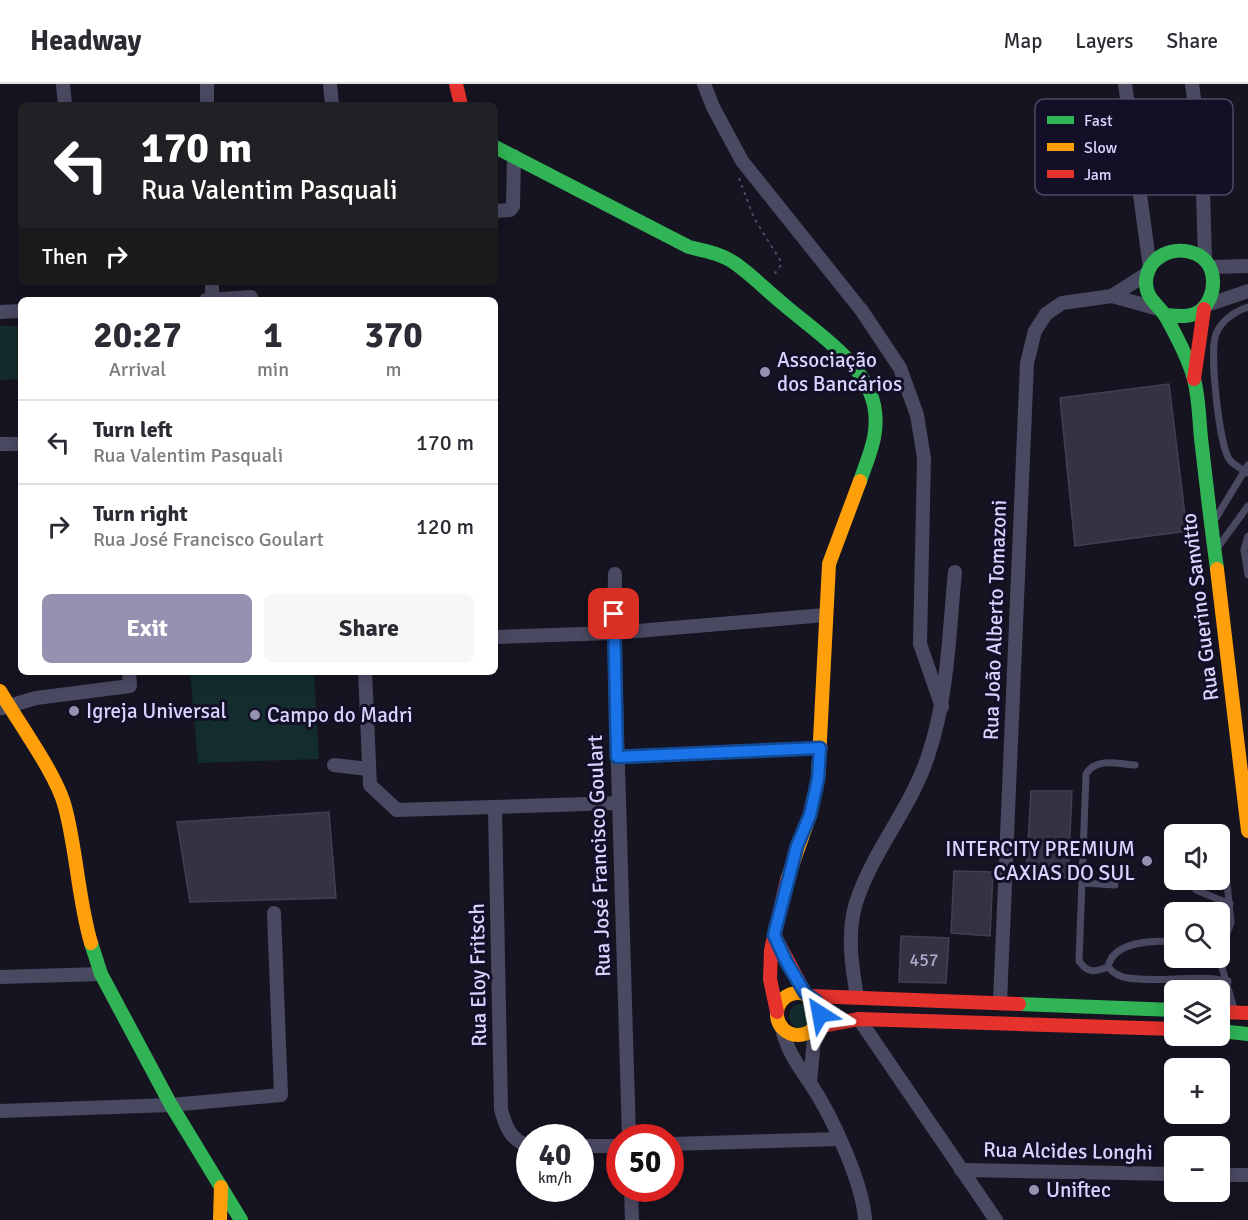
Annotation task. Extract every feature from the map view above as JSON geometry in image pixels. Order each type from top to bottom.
[{"type":"main road","points":[[456,84],[460,102]]},
{"type":"main road","points":[[498,148],[689,247],[717,254],[736,264],[839,352],[859,373],[871,396],[878,423],[829,564],[818,779],[810,815],[797,846],[774,935],[770,979],[779,1019],[793,1035],[808,1033],[815,1027],[859,1018],[1164,1029]]},
{"type":"main road","points":[[1175,250],[1186,250],[1207,264],[1214,280],[1213,293],[1205,307],[1192,316],[1178,318],[1160,312],[1149,298],[1146,285],[1149,271],[1156,260],[1175,250]]},
{"type":"main road","name":"Rua Guerino Sanvitto","points":[[1205,307],[1194,379],[1248,831]]},
{"type":"main road","name":"Rua Guerino Sanvitto","points":[[1160,312],[1194,379]]},
{"type":"main road","points":[[0,691],[4,707],[58,789],[65,807],[83,916],[101,974],[171,1106],[241,1220]]},
{"type":"main road","points":[[774,935],[787,963],[808,995],[819,1007],[815,1027]]},
{"type":"main road","points":[[779,1019],[787,996],[808,995],[1164,1010]]},
{"type":"main road","points":[[966,1001],[966,1022]]},
{"type":"main road","points":[[1084,1026],[1085,1006]]},
{"type":"main road","points":[[1230,1032],[1248,1034]]},
{"type":"main road","points":[[220,1220],[221,1187]]},
{"type":"street","points":[[63,84],[65,102]]},
{"type":"street","points":[[207,84],[207,102]]},
{"type":"street","points":[[330,84],[332,102]]},
{"type":"street","points":[[704,84],[713,107],[742,161],[862,311],[903,377],[917,415],[924,458],[920,644],[942,707]]},
{"type":"street","points":[[1125,84],[1127,99]]},
{"type":"street","points":[[1192,84],[1194,99]]},
{"type":"street","points":[[498,211],[510,210],[513,206],[514,156]]},
{"type":"street","points":[[1139,195],[1149,271]]},
{"type":"street","points":[[1204,195],[1207,264],[1248,266]]},
{"type":"street","name":"Rua João Alberto Tomazoni","points":[[1000,1002],[1027,363],[1035,331],[1046,314],[1062,303],[1112,296],[1149,271]]},
{"type":"street","points":[[1205,307],[1248,291]]},
{"type":"street","name":"Rua João Alberto Tomazoni","points":[[1112,296],[1160,312]]},
{"type":"street","points":[[0,312],[18,311]]},
{"type":"street","points":[[0,444],[18,444]]},
{"type":"street","points":[[857,997],[850,942],[855,907],[867,875],[905,808],[929,755],[942,707],[955,572]]},
{"type":"street","name":"Rua José Francisco Goulart","points":[[615,574],[618,803],[629,1124]]},
{"type":"street","points":[[498,637],[614,633],[825,615]]},
{"type":"street","points":[[365,675],[370,785],[374,792],[398,810],[618,803]]},
{"type":"street","points":[[4,707],[130,679]]},
{"type":"street","points":[[617,757],[820,748]]},
{"type":"street","points":[[334,765],[368,770]]},
{"type":"street","name":"Rua Eloy Fritsch","points":[[495,808],[501,1109],[506,1128],[516,1139]]},
{"type":"street","points":[[0,1111],[171,1106],[281,1095],[274,913]]},
{"type":"street","points":[[0,977],[101,974]]},
{"type":"street","points":[[859,1018],[996,1220]]},
{"type":"street","points":[[779,1019],[790,1055],[810,1082],[860,1185],[865,1220]]},
{"type":"street","points":[[810,1082],[815,1027]]},
{"type":"street","points":[[684,1144],[839,1139]]},
{"type":"street","name":"Rua Alcides Longhi","points":[[961,1170],[1164,1174]]},
{"type":"street","points":[[1230,1175],[1248,1176]]},
{"type":"street","points":[[631,1202],[632,1220]]},
{"type":"lane","points":[[1211,525],[1247,469],[1228,458],[1225,448],[1213,355],[1217,331],[1229,317],[1248,308]]},
{"type":"lane","points":[[1214,551],[1248,506]]},
{"type":"lane","points":[[1248,536],[1244,550],[1248,575]]},
{"type":"lane","points":[[1108,967],[1094,972],[1085,969],[1079,961],[1086,774],[1091,766],[1100,763],[1135,765]]},
{"type":"lane","points":[[1082,883],[1115,885]]},
{"type":"lane","points":[[1196,890],[1225,902]]},
{"type":"lane","points":[[1230,904],[1230,926]]},
{"type":"lane","points":[[1164,942],[1140,943],[1121,949],[1110,960],[1108,967],[1112,973],[1127,978],[1193,977],[1219,980]]},
{"type":"lane","points":[[1230,986],[1241,1013],[1230,1026]]},
{"type":"path","points":[[742,161],[738,179],[743,195],[780,260],[778,270],[764,288]]},
{"type":"green space","points":[[0,326],[18,326],[18,379],[0,380]]},
{"type":"green space","name":"Campo do Madri","points":[[190,675],[314,675],[319,759],[198,763]]},
{"type":"green space","points":[[801,1004],[810,1007],[813,1016],[810,1025],[801,1028],[792,1025],[789,1016],[792,1007]]},
{"type":"building","points":[[1169,384],[1187,531],[1075,546],[1060,398]]},
{"type":"building","points":[[1031,791],[1072,791],[1068,878],[1026,876]]},
{"type":"building","points":[[329,812],[336,898],[190,902],[177,822]]},
{"type":"building","points":[[954,871],[993,872],[990,936],[951,933]]},
{"type":"building","points":[[901,936],[949,938],[946,983],[899,982]]},
{"type":"traffic: fast","points":[[498,149],[689,247],[714,253],[731,261],[823,336],[860,374],[874,405],[875,434],[860,481]]},
{"type":"traffic: fast","points":[[1165,315],[1192,315],[1206,305],[1213,281],[1212,272],[1203,258],[1188,251],[1163,255],[1151,266],[1146,283],[1150,298],[1166,317],[1194,379],[1217,569]]},
{"type":"traffic: fast","points":[[91,943],[101,974],[171,1105],[241,1220]]},
{"type":"traffic: fast","points":[[1019,1004],[1164,1010]]},
{"type":"traffic: fast","points":[[1230,1032],[1248,1034]]},
{"type":"traffic: slow","points":[[787,880],[810,815],[818,779],[829,564],[860,481]]},
{"type":"traffic: slow","points":[[1217,569],[1248,831]]},
{"type":"traffic: slow","points":[[0,691],[46,764],[61,794],[69,824],[83,910],[91,943]]},
{"type":"traffic: slow","points":[[798,993],[806,994],[813,999],[818,1006],[819,1014],[818,1022],[813,1029],[806,1034],[798,1035],[790,1034],[783,1029],[778,1022],[777,1014],[778,1006],[783,999],[790,994],[798,993]]},
{"type":"traffic: slow","points":[[220,1220],[221,1187]]},
{"type":"traffic: jam","points":[[456,84],[460,102]]},
{"type":"traffic: jam","points":[[1194,379],[1204,309]]},
{"type":"traffic: jam","points":[[777,1012],[770,979],[771,950],[787,880]]},
{"type":"traffic: jam","points":[[774,935],[805,993]]},
{"type":"traffic: jam","points":[[811,996],[1019,1004]]},
{"type":"traffic: jam","points":[[1230,1012],[1248,1013]]},
{"type":"traffic: jam","points":[[816,1027],[859,1019],[1164,1029]]},
{"type":"place","name":"Associação dos Bancários","points":[[765,372]]},
{"type":"place","name":"Igreja Universal","points":[[74,711]]},
{"type":"place","name":"Campo do Madri","points":[[255,715]]},
{"type":"place","name":"INTERCITY PREMIUM CAXIAS DO SUL","points":[[1147,861]]},
{"type":"place","name":"Uniftec","points":[[1034,1190]]},
{"type":"route","points":[[614,614],[617,757],[820,748],[818,779],[810,815],[797,846],[784,889],[774,935],[805,993],[816,1001],[820,1014]]}]
